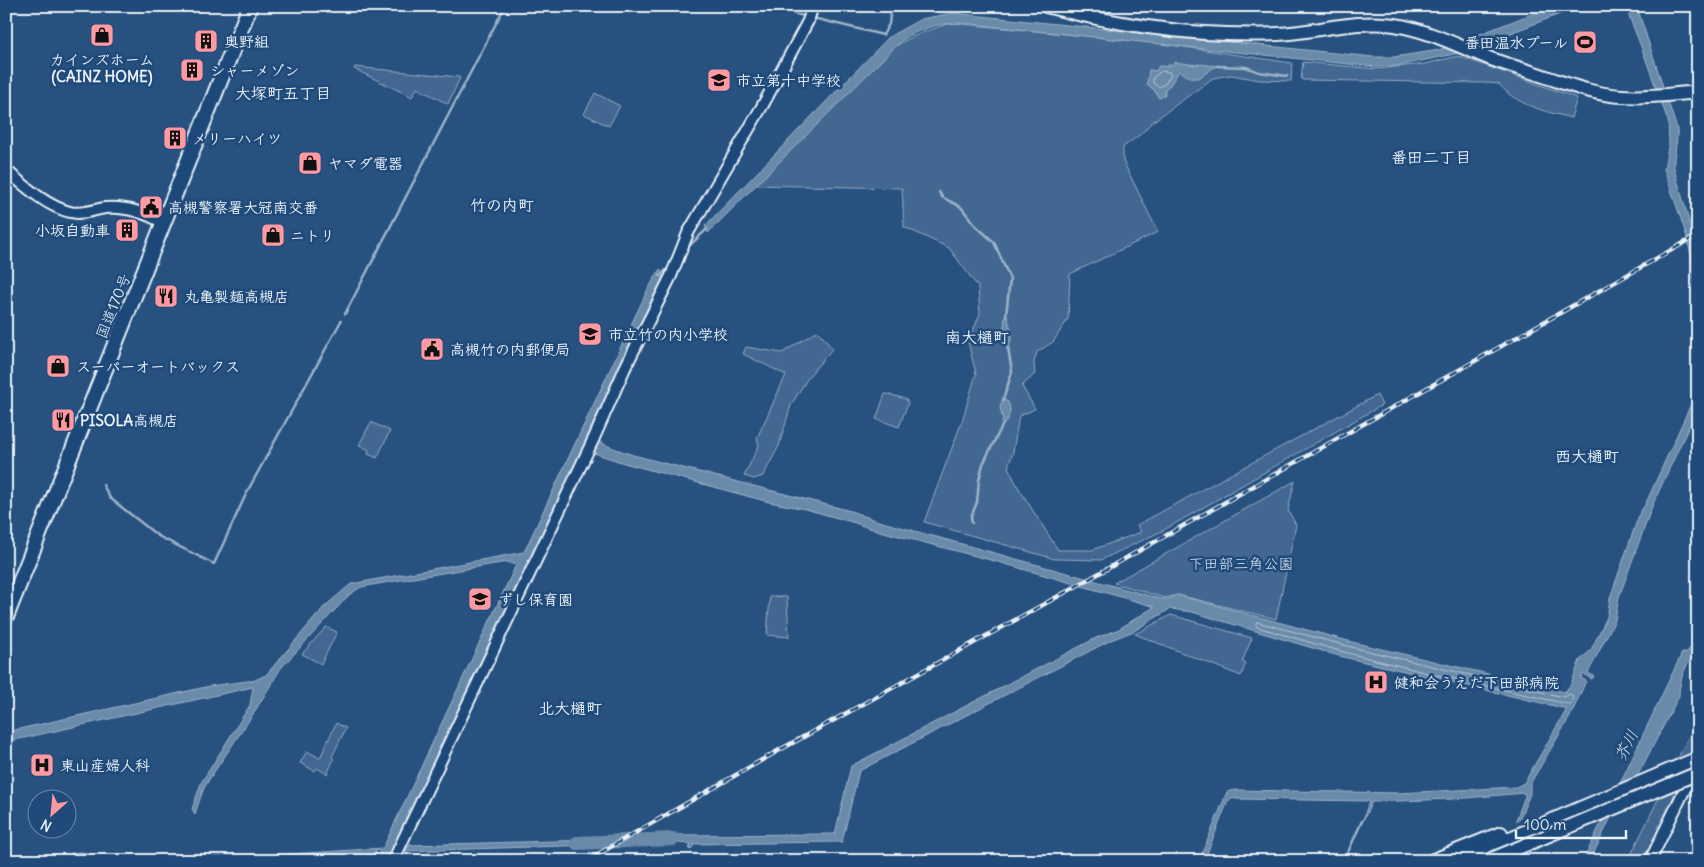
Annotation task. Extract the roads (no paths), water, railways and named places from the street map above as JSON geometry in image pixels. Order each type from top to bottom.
[{"type":"highway","name":"国道170号","points":[[6,617],[250,6]]},
{"type":"main road","points":[[1046,6],[1104,20],[1170,29],[1229,34],[1281,34],[1346,26],[1383,24],[1417,30],[1468,50],[1591,92],[1623,96],[1698,92]]},
{"type":"main road","points":[[1487,861],[1567,820],[1698,760]]},
{"type":"main road","points":[[1456,861],[1698,773]]},
{"type":"main road","points":[[1431,861],[1513,828],[1567,820]]},
{"type":"main road","points":[[1500,861],[1567,820]]},
{"type":"street","points":[[397,852],[594,438],[625,368],[671,276],[688,233],[764,103],[808,21],[813,6]]},
{"type":"street","points":[[6,170],[38,196],[69,212],[120,208],[136,211],[164,223]]},
{"type":"street","points":[[1650,861],[1698,760]]},
{"type":"water","points":[[1552,6],[1581,6],[1459,53],[1398,66],[1376,67],[962,23],[929,27],[899,43],[708,233],[705,226],[890,36],[921,19],[952,13],[1373,57],[1394,57],[1439,50]]},
{"type":"water","points":[[1625,6],[1639,6],[1639,13],[1677,129],[1674,168],[1698,253],[1698,331],[1691,255],[1686,234],[1664,169],[1669,142],[1668,121]]},
{"type":"water","points":[[1174,62],[1217,66],[1199,78],[1192,78],[1179,71],[1165,89],[1165,95],[1159,98],[1155,91],[1147,84],[1149,70],[1156,71],[1159,66],[1168,67],[1168,65],[1173,65]]},
{"type":"water","points":[[660,269],[664,281],[588,436],[608,446],[633,455],[851,511],[875,520],[1161,599],[1168,599],[1177,595],[1356,643],[1565,692],[1571,684],[1580,660],[1591,650],[1607,617],[1610,598],[1640,512],[1645,505],[1691,404],[1698,377],[1698,407],[1653,504],[1619,597],[1615,620],[1588,673],[1594,676],[1592,679],[1583,674],[1581,678],[1586,681],[1571,715],[1530,784],[1530,794],[1519,820],[1516,820],[1525,793],[1454,799],[1372,802],[1362,823],[1369,801],[1234,798],[1228,801],[1204,861],[1199,861],[1227,792],[1235,790],[1398,793],[1516,787],[1524,783],[1567,709],[1339,656],[1192,612],[1170,609],[1134,631],[1111,640],[859,771],[842,842],[695,844],[690,850],[691,844],[652,841],[664,835],[835,834],[851,766],[1096,638],[1119,629],[1154,607],[805,509],[769,502],[624,463],[582,449],[386,861],[377,861],[380,853],[378,850],[376,855],[191,861],[167,861],[166,859],[261,856],[383,848],[516,565],[507,562],[361,587],[349,595],[281,668],[250,719],[210,778],[203,790],[195,814],[192,809],[201,783],[250,705],[253,687],[6,742],[6,732],[210,686],[255,680],[266,675],[324,607],[351,584],[524,552],[647,291]]},
{"type":"water","points":[[1005,316],[1007,316],[1012,333],[1009,349],[1007,349],[1003,336]]},
{"type":"water","points":[[1003,399],[1008,402],[1010,408],[1009,417],[1004,424],[1002,423],[1000,407]]},
{"type":"water","points":[[1698,639],[1698,652],[1684,672],[1679,696],[1640,771],[1613,813],[1590,861],[1583,861],[1682,653],[1686,653]]},
{"type":"water","points":[[594,840],[595,845],[406,851],[409,845]]},
{"type":"waterway","points":[[345,314],[505,6]]},
{"type":"waterway","points":[[765,6],[808,17]]},
{"type":"waterway","points":[[813,18],[883,35],[889,24],[891,6]]},
{"type":"waterway","points":[[1217,66],[1246,67],[1259,72],[1287,76]]},
{"type":"waterway","points":[[939,192],[942,197],[961,207],[975,225],[994,242],[1010,279],[1006,316]]},
{"type":"waterway","points":[[686,249],[707,229]]},
{"type":"waterway","points":[[660,276],[672,264]]},
{"type":"waterway","points":[[103,485],[110,498],[158,536],[214,564],[247,492],[341,321]]},
{"type":"waterway","points":[[1003,400],[1012,372],[1008,349]]},
{"type":"waterway","points":[[972,523],[971,517],[977,502],[983,464],[1003,424]]},
{"type":"waterway","points":[[1344,861],[1362,821]]},
{"type":"waterway","points":[[577,843],[673,839]]},
{"type":"waterway","points":[[67,861],[72,854],[79,853],[89,854],[98,861]]},
{"type":"railway","points":[[586,861],[776,752],[1066,592],[1698,235]]},
{"type":"place","name":"カインズホーム (CAINZ HOME)","points":[[102,35]]},
{"type":"place","name":"奥野組","points":[[206,41]]},
{"type":"place","name":"番田温水プール","points":[[1585,42]]},
{"type":"place","name":"シャーメゾン","points":[[192,70]]},
{"type":"place","name":"市立第十中学校","points":[[719,80]]},
{"type":"place","name":"メリーハイツ","points":[[175,138]]},
{"type":"place","name":"ヤマダ電器","points":[[310,163]]},
{"type":"place","name":"高槻警察署大冠南交番","points":[[151,207]]},
{"type":"place","name":"小坂自動車","points":[[127,230]]},
{"type":"place","name":"ニトリ","points":[[273,235]]},
{"type":"place","name":"丸亀製麺高槻店","points":[[166,296]]},
{"type":"place","name":"市立竹の内小学校","points":[[590,334]]},
{"type":"place","name":"高槻竹の内郵便局","points":[[432,349]]},
{"type":"place","name":"スーパーオートバックス","points":[[58,366]]},
{"type":"place","name":"PISOLA高槻店","points":[[63,420]]},
{"type":"place","name":"ずし保育園","points":[[480,599]]},
{"type":"place","name":"健和会うえだ下田部病院","points":[[1376,682]]},
{"type":"place","name":"東山産婦人科","points":[[42,765]]},
{"type":"district","name":"大塚町五丁目","points":[[283,93]]},
{"type":"district","name":"番田二丁目","points":[[1431,157]]},
{"type":"district","name":"竹の内町","points":[[502,205]]},
{"type":"district","name":"南大樋町","points":[[977,337]]},
{"type":"district","name":"西大樋町","points":[[1587,456]]},
{"type":"district","name":"北大樋町","points":[[570,708]]},
{"type":"park label","name":"下田部三角公園","points":[[1241,563]]},
{"type":"water label","name":"芥川","points":[[1626,745]]}]
